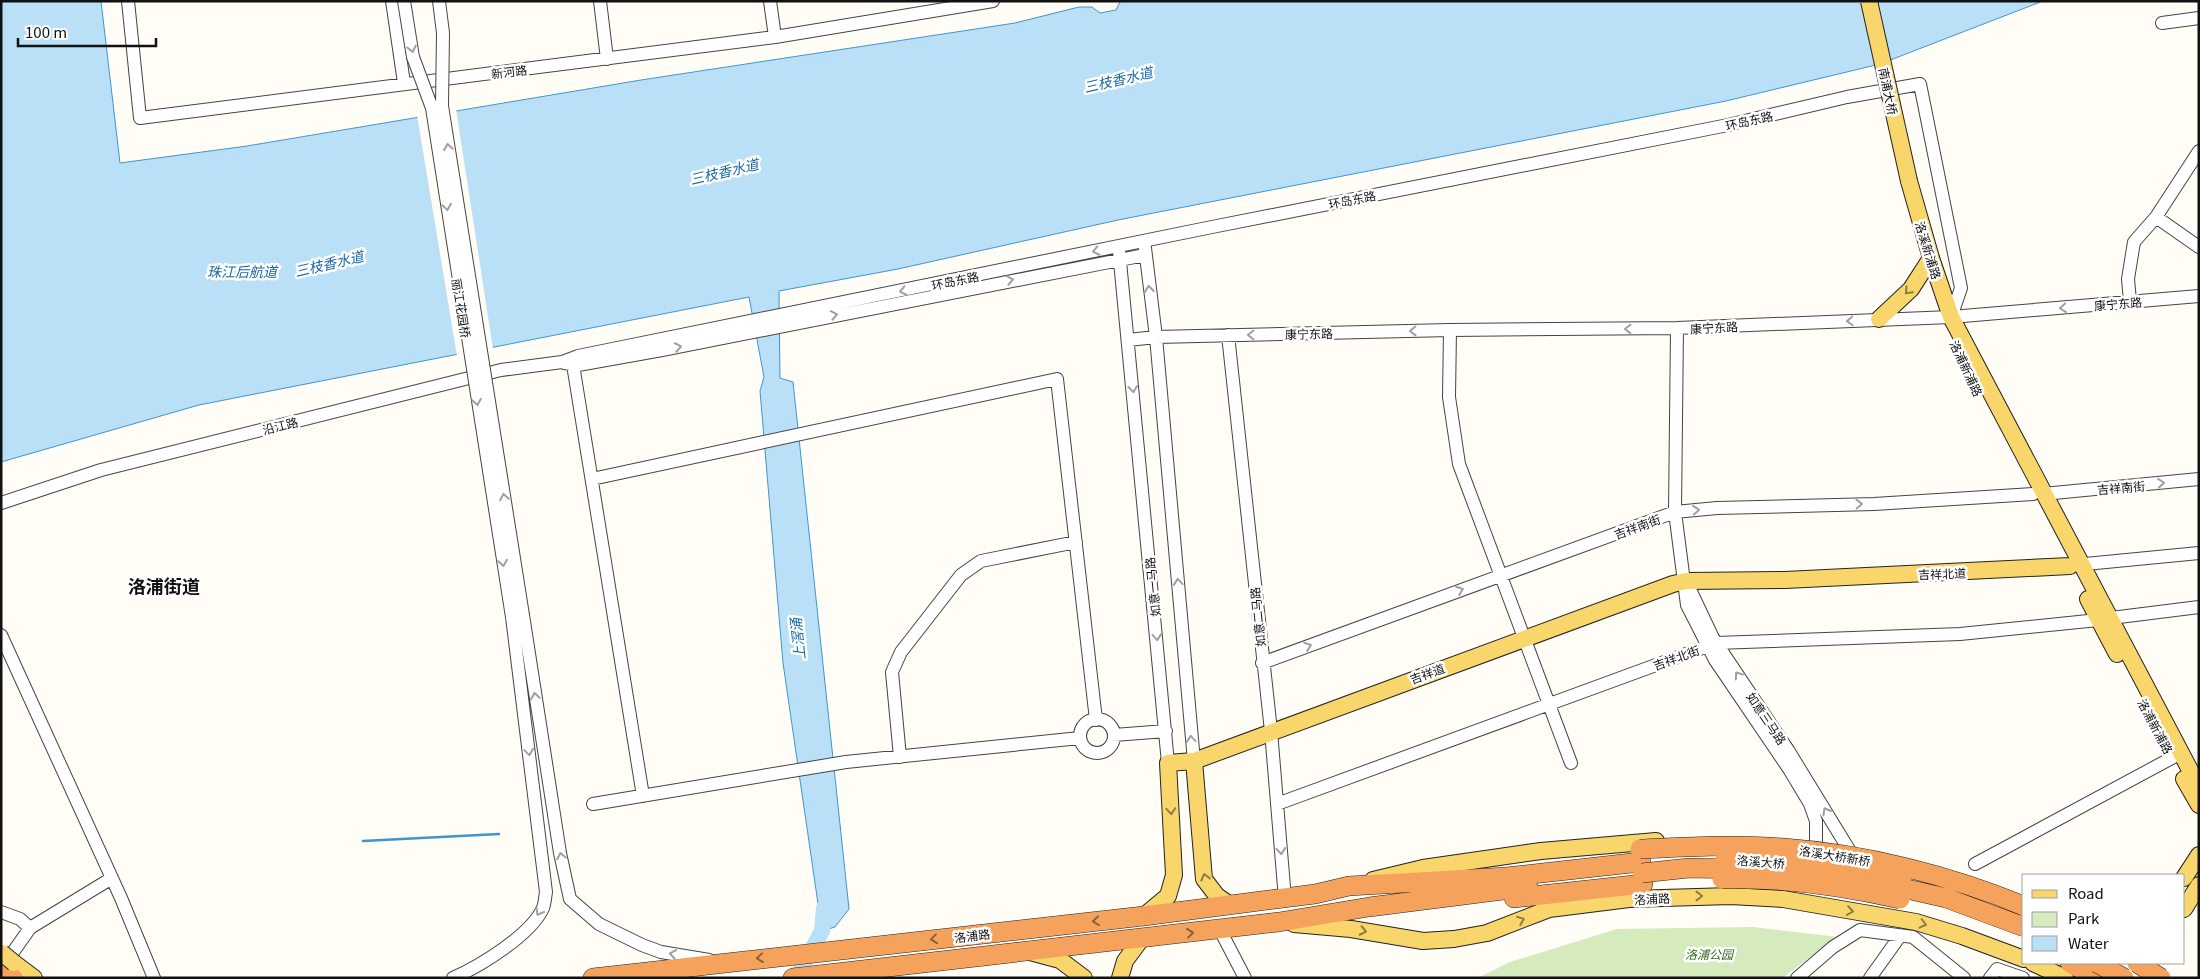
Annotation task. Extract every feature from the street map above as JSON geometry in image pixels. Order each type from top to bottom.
[{"type":"highway","name":"洛溪大桥新桥","points":[[1641,867],[1732,846],[1784,848],[1836,854],[1907,868],[2022,904]]},
{"type":"highway","name":"洛溪大桥","points":[[1641,867],[1736,859],[1805,865],[1903,879],[1948,890],[2022,917]]},
{"type":"highway","points":[[1279,922],[1353,917],[1641,867]]},
{"type":"highway","points":[[1349,886],[1641,867],[1733,879],[1839,888],[1927,906],[1968,918],[2022,940]]},
{"type":"highway","name":"洛溪大桥","points":[[1641,867],[1728,868],[1849,878],[1946,898],[2022,926]]},
{"type":"highway","name":"洛浦路","points":[[593,978],[1285,899],[1349,886]]},
{"type":"highway","name":"洛浦路","points":[[793,978],[1279,922]]},
{"type":"highway","points":[[2072,964],[2097,978]]},
{"type":"highway","points":[[2099,964],[2123,978]]},
{"type":"highway","points":[[2119,964],[2146,970]]},
{"type":"main road","name":"南浦大桥","points":[[1869,1],[1909,181]]},
{"type":"main road","name":"洛溪新浦路","points":[[1909,181],[1931,258],[1951,318]]},
{"type":"main road","points":[[1879,319],[1911,289],[1931,258]]},
{"type":"main road","name":"洛浦新浦路","points":[[1951,318],[1954,345],[2038,494],[2177,755],[2199,805]]},
{"type":"main road","name":"吉祥北道","points":[[1686,581],[1785,580],[2075,565]]},
{"type":"main road","name":"吉祥道","points":[[1168,763],[1194,761],[1659,588],[1686,581]]},
{"type":"main road","name":"洛浦新浦路","points":[[2177,755],[2199,787]]},
{"type":"main road","name":"如意一马路","points":[[1194,761],[1204,879],[1217,896],[1230,905]]},
{"type":"main road","name":"如意一马路","points":[[1144,916],[1168,896],[1174,874],[1168,763]]},
{"type":"main road","name":"洛浦路","points":[[1349,886],[1423,868],[1571,848],[1674,840],[1784,842],[1815,845],[1886,860],[1966,882],[2022,904]]},
{"type":"main road","points":[[1783,899],[1792,896],[1796,885],[1798,863],[1792,849],[1784,842]]},
{"type":"main road","points":[[2185,876],[2199,855]]},
{"type":"main road","points":[[1876,915],[1886,860]]},
{"type":"main road","points":[[2185,907],[2199,885]]},
{"type":"main road","name":"洛浦路","points":[[1279,922],[1351,929],[1423,941],[1487,933],[1549,909],[1629,899],[1731,896],[1783,899],[1938,928],[2022,958]]},
{"type":"main road","points":[[1120,978],[1125,961],[1142,938]]},
{"type":"main road","points":[[1028,951],[1060,960],[1084,978]]},
{"type":"main road","points":[[2035,964],[2065,978]]},
{"type":"main road","points":[[2123,978],[2130,964]]},
{"type":"main road","points":[[6,966],[34,978]]},
{"type":"street","name":"新河路","points":[[128,1],[140,118],[775,36],[936,6],[993,1]]},
{"type":"street","points":[[392,1],[404,83]]},
{"type":"street","name":"丽江花园桥","points":[[404,1],[413,57],[432,108],[517,616]]},
{"type":"street","name":"丽江花园桥","points":[[439,1],[443,33],[442,106],[517,616]]},
{"type":"street","points":[[600,1],[607,59]]},
{"type":"street","points":[[770,1],[775,36]]},
{"type":"street","points":[[2162,23],[2199,18]]},
{"type":"street","name":"环岛东路","points":[[785,320],[1118,246],[1728,126],[1847,97],[1920,84],[1961,288],[1951,318]]},
{"type":"street","points":[[2130,301],[2128,279],[2134,242],[2156,217],[2199,151]]},
{"type":"street","points":[[2156,217],[2199,247]]},
{"type":"street","name":"如意一马路","points":[[1144,241],[1156,337],[1194,761]]},
{"type":"street","name":"如意一马路","points":[[1118,246],[1168,763]]},
{"type":"street","points":[[1120,260],[1145,255]]},
{"type":"street","name":"环岛东路","points":[[785,320],[1120,260]]},
{"type":"street","name":"康宁东路","points":[[1128,340],[1156,337],[1450,330],[1677,328],[1879,319],[1951,318],[2199,296]]},
{"type":"street","name":"沿江路","points":[[1,503],[101,470],[501,370],[562,362],[578,356],[785,320]]},
{"type":"street","name":"如意三马路","points":[[1677,328],[1675,512],[1686,581],[1687,604],[1807,798],[1816,821],[1817,879],[1825,906]]},
{"type":"street","points":[[1450,330],[1449,397],[1459,464],[1570,763]]},
{"type":"street","name":"如意二马路","points":[[1228,335],[1262,663],[1271,731],[1285,899]]},
{"type":"street","points":[[574,371],[643,796]]},
{"type":"street","points":[[592,479],[1057,379],[1096,720]]},
{"type":"street","name":"吉祥南街","points":[[1262,663],[1675,512],[1734,507],[1884,503],[2038,494],[2199,479]]},
{"type":"street","points":[[900,757],[892,672],[901,652],[961,575],[981,561],[1076,542]]},
{"type":"street","name":"吉祥北道","points":[[2075,565],[2199,552]]},
{"type":"street","name":"吉祥北街","points":[[1277,804],[1711,644],[1960,634],[2199,607]]},
{"type":"street","points":[[517,616],[570,899],[599,924],[642,945],[662,952],[721,963]]},
{"type":"street","points":[[454,978],[500,951],[517,937],[534,921],[543,908],[546,892],[517,616]]},
{"type":"street","points":[[1,636],[112,878],[154,978]]},
{"type":"street","name":"如意三马路","points":[[1711,644],[1788,750],[1851,853]]},
{"type":"street","points":[[1096,720],[1108,724],[1114,735],[1110,748],[1098,753],[1086,749],[1080,738],[1084,725],[1096,720]]},
{"type":"street","points":[[1114,735],[1166,731]]},
{"type":"street","points":[[593,804],[836,764],[1080,738]]},
{"type":"street","points":[[1975,864],[2177,755]]},
{"type":"street","points":[[6,966],[30,928],[112,878]]},
{"type":"street","points":[[1,912],[20,919],[30,928]]},
{"type":"street","points":[[1220,930],[1245,978]]},
{"type":"street","points":[[1797,978],[1833,947],[1860,930],[1913,937],[1964,978]]},
{"type":"street","points":[[1870,978],[1900,936]]},
{"type":"street","points":[[1990,978],[1996,969],[2023,978]]},
{"type":"street","points":[[2146,970],[2166,978]]},
{"type":"green space","name":"洛浦公园","points":[[1753,927],[1838,937],[1782,978],[1478,978],[1510,962],[1617,929]]},
{"type":"water","name":"珠江后航道","points":[[1,1],[101,1],[120,163],[247,146],[641,80],[1015,23],[1079,7],[1092,7],[1100,13],[1116,10],[1120,2],[1123,1],[2043,1],[1880,64],[1726,101],[1118,220],[898,269],[779,291],[780,378],[793,382],[849,909],[835,927],[822,931],[783,663],[760,391],[764,377],[749,297],[199,405],[1,462]]},
{"type":"pier","points":[[456,109],[493,349],[457,356],[417,115]]},
{"type":"waterway","points":[[363,841],[499,834]]},
{"type":"waterway","name":"上滘涌","points":[[796,978],[822,931],[824,908]]},
{"type":"district","name":"洛浦街道","points":[[164,585]]},
{"type":"water label","name":"三枝香水道","points":[[1118,79]]},
{"type":"water label","name":"三枝香水道","points":[[724,171]]},
{"type":"water label","name":"三枝香水道","points":[[329,263]]}]
